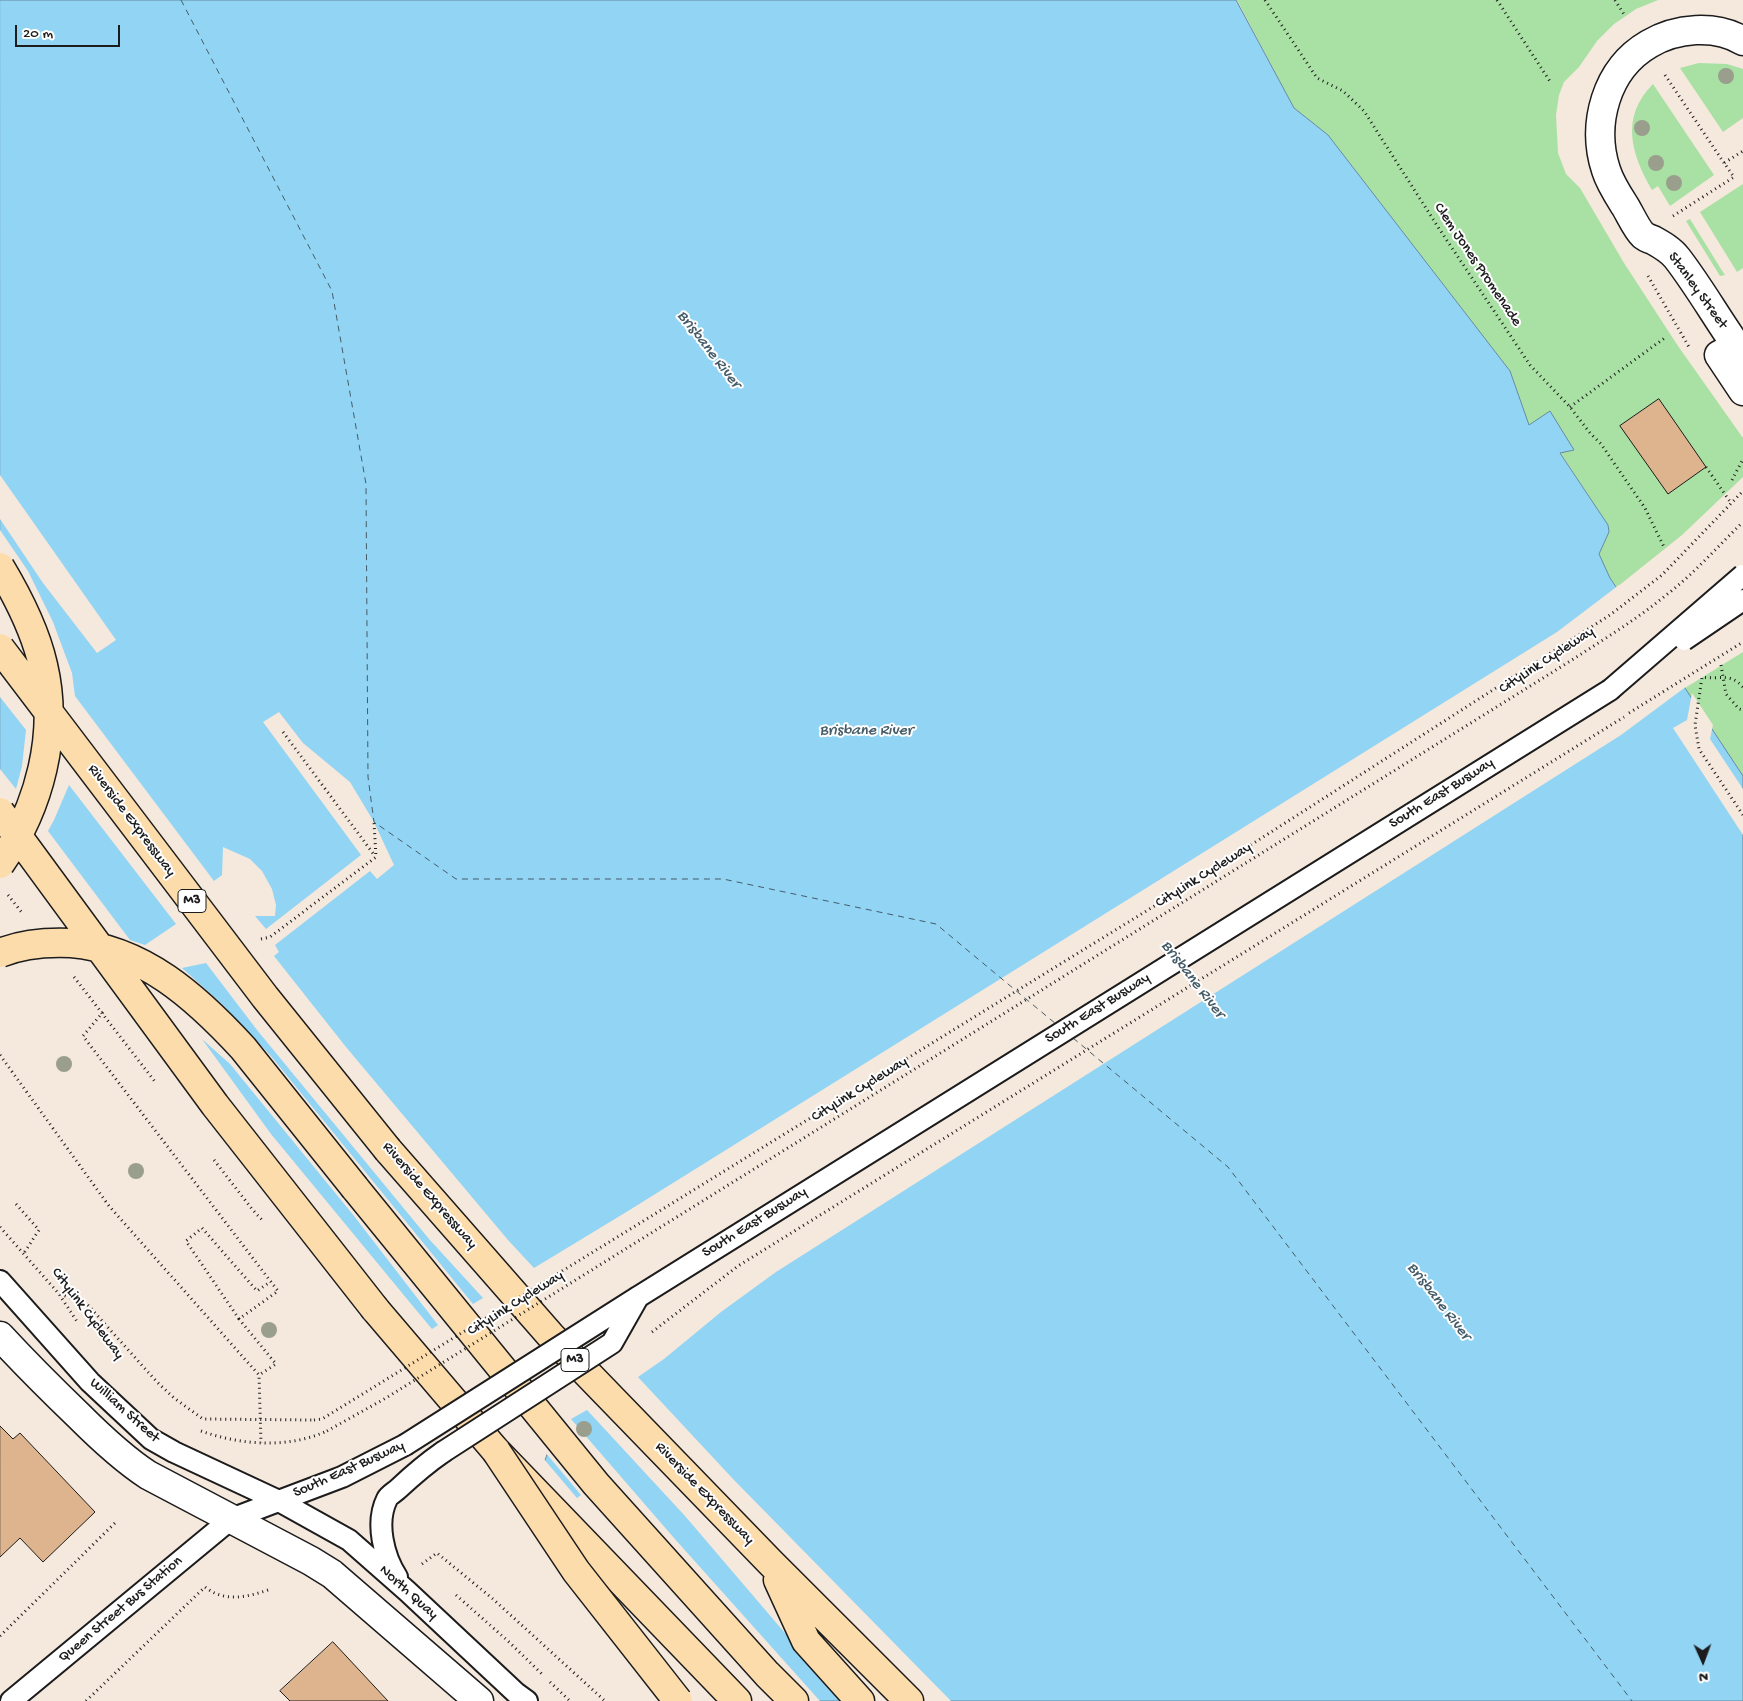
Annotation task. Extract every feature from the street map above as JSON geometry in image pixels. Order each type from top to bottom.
[{"type":"highway","points":[[0,567],[19,600],[40,651],[45,673],[48,704],[48,736],[37,794],[24,824],[0,864]]},
{"type":"highway","name":"Riverside Expressway","points":[[0,648],[265,997],[388,1150],[551,1336],[770,1562],[909,1701]]},
{"type":"highway","points":[[0,812],[215,1105],[375,1309],[496,1451],[737,1701]]},
{"type":"highway","points":[[0,953],[52,942],[80,944],[106,949],[136,960],[153,969],[196,1000],[243,1048],[596,1484],[767,1674],[794,1701]]},
{"type":"highway","points":[[496,1451],[576,1572],[678,1701]]},
{"type":"highway","name":"M3","points":[[770,1562],[806,1641],[860,1701]]},
{"type":"street","name":"Stanley Street","points":[[1743,41],[1729,35],[1705,30],[1674,33],[1654,41],[1637,52],[1622,67],[1612,84],[1601,112],[1603,162],[1610,181],[1643,235],[1662,245],[1673,254],[1735,350],[1743,391]]},
{"type":"street","points":[[0,1336],[36,1374],[114,1450],[131,1464],[332,1574],[479,1701]]},
{"type":"lane","name":"South East Busway","points":[[1610,690],[1743,575]]},
{"type":"lane","name":"South East Busway","points":[[231,1519],[342,1477],[405,1445],[638,1297],[1610,690],[1743,600]]},
{"type":"lane","name":"William Street","points":[[0,1281],[90,1382],[151,1439],[174,1452],[279,1501]]},
{"type":"lane","name":"South East Busway","points":[[407,1591],[386,1556],[382,1519],[387,1499],[420,1468],[443,1452],[612,1343],[638,1297]]},
{"type":"lane","name":"North Quay","points":[[279,1501],[349,1540],[407,1591],[521,1698]]},
{"type":"lane","name":"Queen Street Bus Station","points":[[11,1701],[231,1519]]},
{"type":"path","name":"Clem Jones Promenade","points":[[1266,0],[1317,78],[1343,91],[1364,111],[1438,227],[1530,365],[1570,407],[1601,444],[1640,500],[1665,549]]},
{"type":"path","points":[[1497,0],[1551,83]]},
{"type":"path","points":[[1615,0],[1625,16]]},
{"type":"path","points":[[1665,75],[1734,177],[1678,212]]},
{"type":"path","points":[[1724,163],[1743,151]]},
{"type":"path","points":[[1570,407],[1666,337]]},
{"type":"path","points":[[1732,480],[1743,459]]},
{"type":"path","points":[[1706,467],[1732,503]]},
{"type":"path","points":[[59,1294],[86,1304],[157,1382],[174,1398],[203,1419],[322,1419],[1182,889],[1610,615],[1662,575],[1743,491]]},
{"type":"path","name":"CityLink Cycleway","points":[[194,1428],[218,1437],[246,1443],[261,1443],[301,1440],[345,1423],[1564,665],[1666,596],[1702,564],[1743,522]]},
{"type":"path","points":[[647,1336],[738,1266],[1743,642]]},
{"type":"path","points":[[1721,666],[1726,694],[1739,709],[1743,710]]},
{"type":"path","points":[[1743,687],[1737,680],[1731,677],[1702,677],[1695,725],[1699,749],[1743,815]]},
{"type":"path","points":[[283,732],[376,857]]},
{"type":"path","points":[[83,1036],[278,1291],[239,1319]]},
{"type":"path","points":[[0,1055],[109,1206],[259,1375],[261,1443]]},
{"type":"path","points":[[16,1204],[39,1230],[24,1253]]},
{"type":"path","name":"CityLink Cycleway","points":[[0,1227],[59,1294],[79,1324]]},
{"type":"path","points":[[259,1375],[276,1364],[239,1319],[186,1241],[202,1228],[257,1291],[270,1282]]},
{"type":"path","points":[[0,1636],[115,1523]]},
{"type":"path","points":[[421,1564],[436,1553],[493,1599],[605,1701]]},
{"type":"path","points":[[418,1558],[421,1564],[429,1570]]},
{"type":"path","points":[[86,1701],[205,1587],[218,1595],[239,1598],[253,1596],[271,1589]]},
{"type":"path","points":[[450,1590],[508,1641],[570,1701]]},
{"type":"green space","points":[[1237,0],[1658,0],[1636,9],[1614,24],[1597,41],[1579,67],[1564,82],[1559,95],[1556,115],[1558,153],[1566,174],[1580,188],[1624,263],[1678,346],[1743,438],[1743,477],[1682,535],[1617,587],[1610,578],[1599,554],[1609,532],[1608,525],[1560,452],[1574,450],[1550,411],[1529,425],[1510,371],[1328,135],[1294,108]]},
{"type":"green space","points":[[1699,63],[1727,64],[1743,69],[1743,118],[1723,132],[1680,68]]},
{"type":"green space","points":[[1653,84],[1714,175],[1670,206],[1658,186],[1652,190],[1639,163],[1632,136],[1636,109]]},
{"type":"green space","points":[[1743,184],[1743,268],[1737,272],[1700,212]]},
{"type":"green space","points":[[1690,219],[1725,275],[1720,276],[1686,221]]},
{"type":"green space","points":[[1743,652],[1743,776],[1685,688]]},
{"type":"water","name":"Brisbane River","points":[[0,0],[1236,0],[1294,108],[1328,135],[1510,371],[1529,425],[1550,411],[1574,450],[1560,453],[1608,525],[1609,532],[1599,554],[1610,578],[1743,776],[1743,1701],[755,1701],[540,1474],[557,1427],[394,1314],[0,796]]},
{"type":"pier","points":[[0,475],[116,640],[97,653],[43,583],[0,519]]},
{"type":"pier","points":[[0,530],[28,571],[53,622],[72,673],[75,696],[214,881],[222,875],[223,847],[250,859],[262,871],[272,889],[276,905],[275,916],[255,916],[266,929],[361,855],[263,722],[279,712],[303,743],[350,782],[374,822],[394,865],[377,879],[370,871],[275,945],[279,952],[274,956],[346,1047],[508,1240],[534,1268],[1557,632],[1619,585],[1687,686],[1621,735],[776,1272],[638,1377],[734,1480],[951,1701],[843,1701],[685,1516],[587,1410],[571,1419],[674,1538],[820,1701],[752,1701],[538,1476],[543,1458],[577,1498],[581,1495],[545,1452],[554,1428],[392,1315],[0,800],[0,769],[16,789],[22,766],[26,730],[0,697]],"holes":[[[69,785],[176,924],[145,945],[130,940],[48,831]],[[206,963],[257,1030],[429,1239],[483,1298],[473,1304],[270,1055],[221,1003],[182,968]],[[202,1039],[230,1064],[354,1216],[438,1325],[432,1329],[271,1134]]]},
{"type":"pier","points":[[1692,693],[1713,725],[1710,739],[1743,789],[1743,835],[1673,728],[1687,720]]},
{"type":"building","points":[[1659,399],[1706,467],[1668,494],[1620,426]]},
{"type":"building","points":[[0,1426],[13,1439],[20,1433],[95,1512],[43,1562],[20,1538],[0,1557]]},
{"type":"building","points":[[333,1642],[388,1701],[290,1701],[280,1691]]},
{"type":"ferry route","points":[[181,0],[332,291],[366,484],[368,777],[374,822],[456,879],[723,879],[936,924],[1056,1024]]},
{"type":"ferry route","points":[[1073,1038],[1228,1167],[1632,1701]]}]
